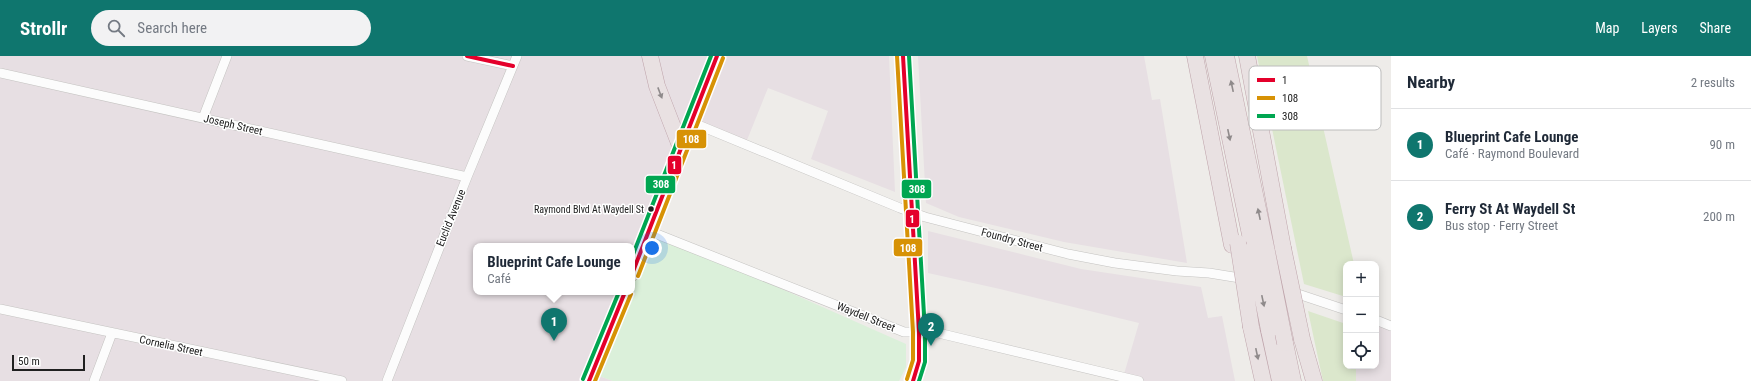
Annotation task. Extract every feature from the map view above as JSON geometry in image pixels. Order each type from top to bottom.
[{"type":"highway","points":[[650,56],[658,86],[680,148]]},
{"type":"highway","points":[[1195,56],[1263,381]]},
{"type":"highway","points":[[1203,56],[1235,244]]},
{"type":"highway","points":[[1213,56],[1260,250],[1285,343],[1293,381]]},
{"type":"highway","points":[[1226,56],[1260,250],[1269,330],[1280,381]]},
{"type":"highway","points":[[1238,56],[1249,100]]},
{"type":"highway","points":[[1247,56],[1249,67]]},
{"type":"highway","points":[[1256,130],[1271,189]]},
{"type":"highway","points":[[1260,130],[1310,381]]},
{"type":"highway","points":[[1302,339],[1314,381]]},
{"type":"main road","points":[[635,266],[680,148],[718,56]]},
{"type":"main road","points":[[903,56],[919,332],[919,361],[913,381]]},
{"type":"main road","points":[[589,381],[624,295]]},
{"type":"street","points":[[203,118],[227,56]]},
{"type":"street","points":[[467,56],[513,66]]},
{"type":"street","name":"Euclid Avenue","points":[[387,381],[517,56]]},
{"type":"street","name":"Joseph Street","points":[[0,73],[467,178]]},
{"type":"street","name":"Foundry Street","points":[[691,122],[925,217],[1076,256],[1122,264],[1241,278],[1306,295],[1343,309]]},
{"type":"street","name":"Waydell Street","points":[[649,231],[904,332],[934,332],[1139,381]]},
{"type":"street","name":"Cornelia Street","points":[[0,309],[112,334],[342,381]]},
{"type":"street","points":[[1379,321],[1391,326]]},
{"type":"street","points":[[94,381],[112,334]]},
{"type":"shaded area","points":[[0,56],[889,56],[895,192],[811,159],[828,111],[768,88],[745,145],[693,124],[635,268],[635,243],[473,243],[473,295],[624,295],[591,373],[613,381],[0,381]]},
{"type":"shaded area","points":[[918,56],[1144,56],[1152,100],[1160,99],[1187,263],[1064,242],[959,217],[926,203]]},
{"type":"shaded area","points":[[928,231],[1081,269],[1201,287],[1208,318],[1222,316],[1235,381],[1122,381],[1139,323],[928,273]]},
{"type":"shaded area","points":[[1379,324],[1391,328],[1391,381],[1356,381],[1356,369],[1379,369]]},
{"type":"green space","points":[[1257,56],[1307,56],[1309,66],[1259,66]]},
{"type":"green space","points":[[1272,130],[1324,130],[1353,261],[1343,261],[1343,296],[1304,284]]},
{"type":"green space","points":[[651,231],[906,344],[906,367],[899,381],[613,381],[591,373],[624,295],[635,295],[635,268]]},
{"type":"green space","points":[[1308,311],[1343,323],[1343,369],[1356,369],[1356,381],[1323,381]]},
{"type":"transit line","name":"1","points":[[467,56],[513,66]]},
{"type":"transit line","name":"308","points":[[635,249],[711,56]]},
{"type":"transit line","name":"1","points":[[635,266],[717,56]]},
{"type":"transit line","name":"108","points":[[897,56],[913,332],[913,360],[907,379]]},
{"type":"transit line","name":"1","points":[[903,56],[919,332],[919,361],[913,381]]},
{"type":"transit line","name":"308","points":[[909,56],[925,332],[925,362],[919,381]]},
{"type":"transit line","name":"108","points":[[638,276],[723,58]]},
{"type":"transit line","name":"308","points":[[583,379],[618,295]]},
{"type":"transit line","name":"1","points":[[589,381],[624,295]]},
{"type":"transit line","name":"108","points":[[595,381],[631,295]]},
{"type":"place","name":"Raymond Blvd At Waydell St","points":[[651,209]]},
{"type":"place","name":"Blueprint Cafe Lounge","points":[[554,341]]},
{"type":"place","name":"Ferry St At Waydell St","points":[[931,346]]}]
